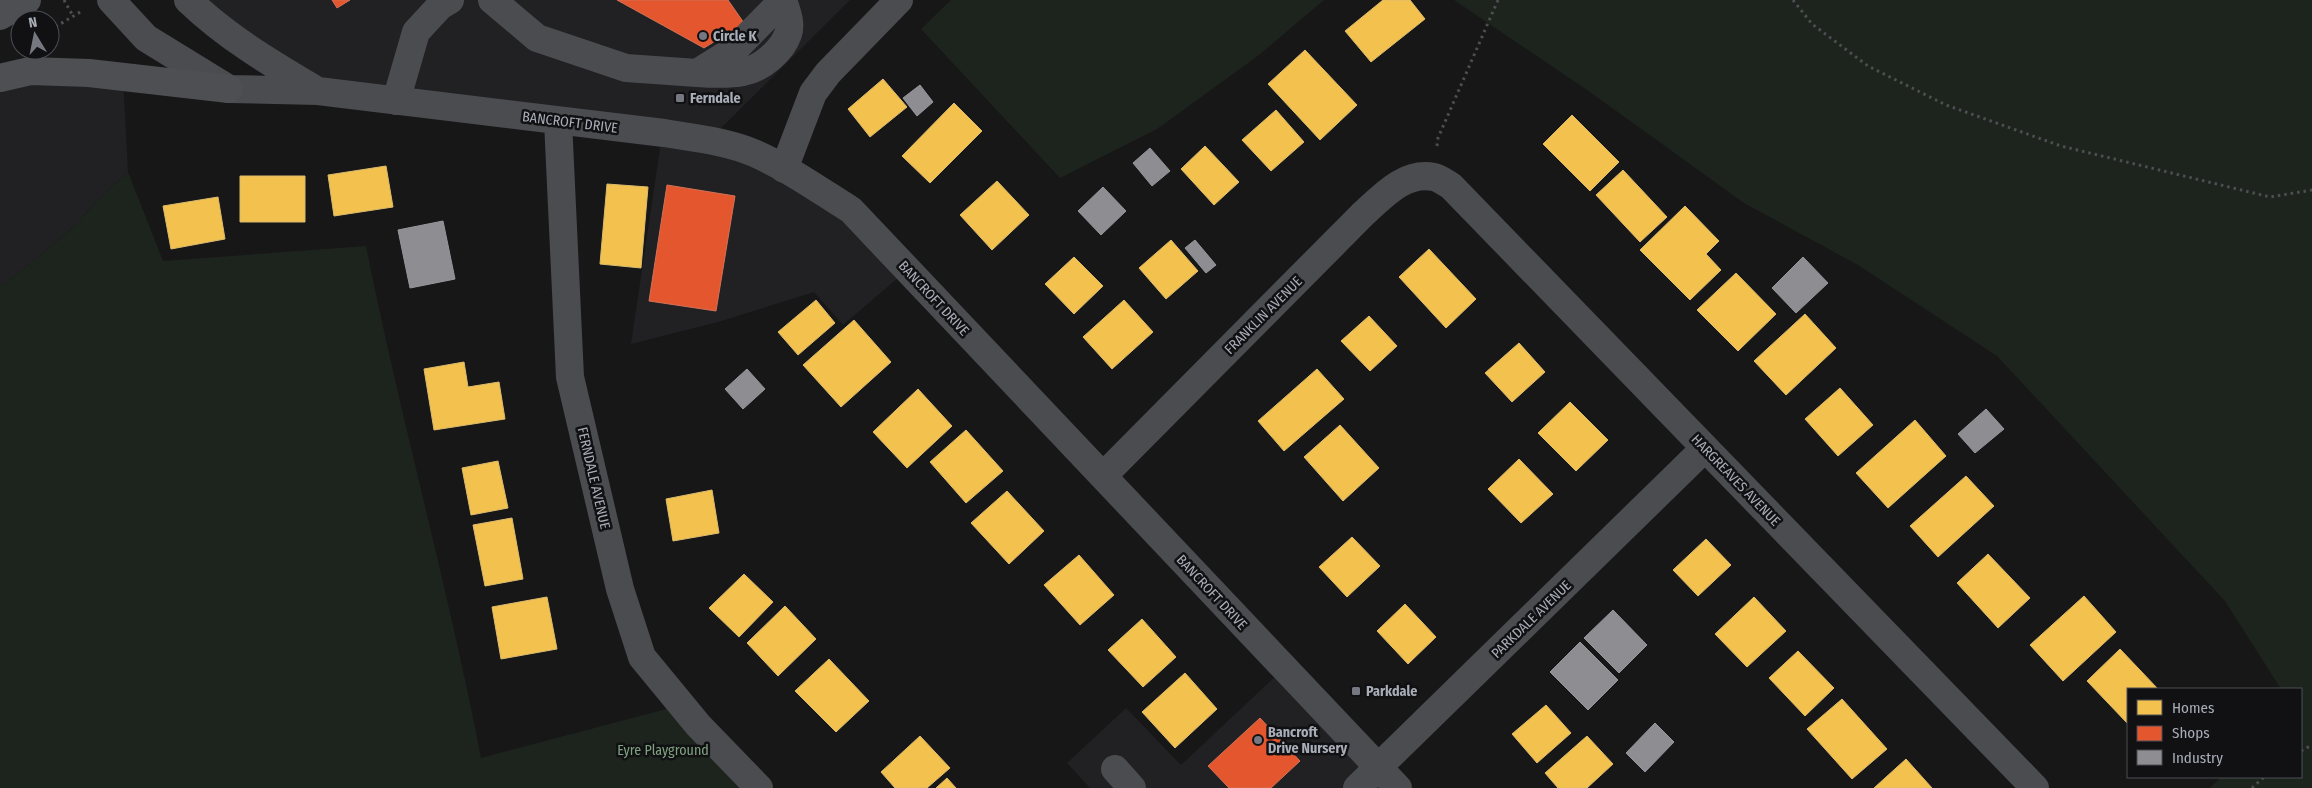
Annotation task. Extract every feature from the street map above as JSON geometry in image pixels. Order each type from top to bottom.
[{"type":"main road","points":[[0,16],[27,0]]},
{"type":"main road","points":[[0,78],[30,71],[89,72],[229,90]]},
{"type":"street","name":"BANCROFT DRIVE","points":[[188,0],[216,27],[249,50],[318,91]]},
{"type":"street","points":[[396,100],[416,32],[440,6],[450,0]]},
{"type":"street","points":[[492,0],[537,38],[626,68],[697,73],[734,50],[783,0]]},
{"type":"street","points":[[784,170],[813,93],[828,73],[899,0]]},
{"type":"street","points":[[100,3],[146,38],[229,90]]},
{"type":"street","name":"BANCROFT DRIVE","points":[[229,90],[318,91],[664,133],[708,140],[753,153],[784,170],[850,210],[1398,788]]},
{"type":"street","name":"FERNDALE AVENUE","points":[[558,121],[570,377],[620,589],[642,657],[698,725],[759,788]]},
{"type":"street","name":"FRANKLIN AVENUE","points":[[1103,476],[1392,188],[1412,177],[1435,177]]},
{"type":"street","name":"HARGREAVES AVENUE","points":[[1435,177],[1451,186],[2035,788]]},
{"type":"street","name":"PARKDALE AVENUE","points":[[1357,788],[1705,448]]},
{"type":"path","points":[[64,0],[73,16]]},
{"type":"path","points":[[1435,177],[1438,138],[1498,0]]},
{"type":"path","points":[[1793,0],[1812,24],[1868,66],[1946,105],[2061,146],[2270,197],[2312,190]]},
{"type":"path","points":[[60,24],[100,3]]},
{"type":"path","points":[[2252,788],[2263,778]]},
{"type":"shaded area","points":[[177,0],[850,0],[707,142],[804,183],[905,272],[843,325],[814,292],[718,322],[631,344],[662,135],[323,94]]},
{"type":"shaded area","points":[[123,79],[128,172],[67,233],[7,282],[0,285],[0,80]]},
{"type":"shaded area","points":[[1282,670],[1373,767],[1350,788],[1090,788],[1067,763],[1126,708],[1181,765]]},
{"type":"green space","points":[[951,0],[1324,0],[1259,55],[1157,129],[1060,178],[921,29]]},
{"type":"green space","points":[[1454,0],[2312,0],[2312,788],[2210,788],[2220,778],[2302,778],[2302,688],[2280,688],[2225,601],[1997,356],[1858,265],[1744,203],[1590,92]]},
{"type":"green space","name":"Eyre Playground","points":[[128,172],[163,261],[366,246],[379,310],[454,629],[481,758],[678,706],[755,788],[0,788],[0,285],[7,282],[67,233]]},
{"type":"building: Homes","points":[[1383,0],[1410,0],[1425,19],[1371,62],[1345,31]]},
{"type":"building: Homes","points":[[1305,50],[1357,105],[1320,140],[1268,84]]},
{"type":"building: Homes","points":[[883,79],[907,107],[870,137],[848,109]]},
{"type":"building: Homes","points":[[954,103],[982,131],[930,183],[902,156]]},
{"type":"building: Homes","points":[[1276,110],[1304,142],[1271,171],[1242,140]]},
{"type":"building: Homes","points":[[1572,115],[1619,162],[1590,191],[1543,144]]},
{"type":"building: Homes","points":[[1205,146],[1239,182],[1214,205],[1181,169]]},
{"type":"building: Homes","points":[[386,166],[393,207],[334,216],[328,175]]},
{"type":"building: Homes","points":[[1623,170],[1667,217],[1640,242],[1596,195]]},
{"type":"building: Homes","points":[[240,176],[305,176],[305,222],[240,222]]},
{"type":"building: Homes","points":[[997,181],[1029,215],[992,250],[960,215]]},
{"type":"building: Homes","points":[[607,184],[648,187],[641,268],[600,264]]},
{"type":"building: Homes","points":[[218,197],[225,239],[171,249],[163,206]]},
{"type":"building: Homes","points":[[1685,206],[1719,241],[1706,254],[1721,270],[1690,300],[1640,250]]},
{"type":"building: Homes","points":[[1171,240],[1198,271],[1166,299],[1139,268]]},
{"type":"building: Homes","points":[[1429,249],[1476,299],[1446,328],[1399,277]]},
{"type":"building: Homes","points":[[1074,257],[1103,286],[1074,314],[1045,284]]},
{"type":"building: Homes","points":[[1736,273],[1776,314],[1738,351],[1697,310]]},
{"type":"building: Homes","points":[[816,300],[835,323],[798,355],[778,332]]},
{"type":"building: Homes","points":[[1124,300],[1153,332],[1112,369],[1083,337]]},
{"type":"building: Homes","points":[[1805,314],[1836,348],[1786,395],[1754,361]]},
{"type":"building: Homes","points":[[1369,316],[1397,346],[1370,371],[1341,341]]},
{"type":"building: Homes","points":[[854,320],[891,362],[841,407],[803,365]]},
{"type":"building: Homes","points":[[1519,343],[1545,372],[1512,402],[1485,373]]},
{"type":"building: Homes","points":[[464,362],[468,387],[499,382],[505,419],[434,430],[424,369]]},
{"type":"building: Homes","points":[[1317,369],[1344,399],[1284,451],[1258,421]]},
{"type":"building: Homes","points":[[1840,388],[1873,425],[1838,456],[1805,419]]},
{"type":"building: Homes","points":[[918,389],[952,426],[907,468],[873,432]]},
{"type":"building: Homes","points":[[1570,402],[1608,440],[1576,471],[1538,433]]},
{"type":"building: Homes","points":[[1915,420],[1946,456],[1888,508],[1856,473]]},
{"type":"building: Homes","points":[[1340,425],[1379,468],[1343,501],[1304,457]]},
{"type":"building: Homes","points":[[966,430],[1003,471],[966,503],[930,462]]},
{"type":"building: Homes","points":[[1519,459],[1553,494],[1521,523],[1488,489]]},
{"type":"building: Homes","points":[[498,461],[508,508],[471,515],[462,468]]},
{"type":"building: Homes","points":[[1966,476],[1994,506],[1938,557],[1910,526]]},
{"type":"building: Homes","points":[[712,490],[719,533],[673,541],[666,499]]},
{"type":"building: Homes","points":[[1007,491],[1044,531],[1009,564],[971,523]]},
{"type":"building: Homes","points":[[512,518],[523,579],[485,586],[473,525]]},
{"type":"building: Homes","points":[[1352,537],[1380,566],[1347,597],[1319,567]]},
{"type":"building: Homes","points":[[1706,539],[1731,565],[1698,596],[1673,570]]},
{"type":"building: Homes","points":[[1988,554],[2030,598],[1998,628],[1957,583]]},
{"type":"building: Homes","points":[[1079,555],[1114,595],[1080,625],[1044,585]]},
{"type":"building: Homes","points":[[744,574],[773,602],[739,637],[709,608]]},
{"type":"building: Homes","points":[[2084,596],[2116,632],[2063,681],[2030,645]]},
{"type":"building: Homes","points":[[547,597],[557,649],[501,659],[492,607]]},
{"type":"building: Homes","points":[[1754,597],[1786,631],[1747,667],[1715,634]]},
{"type":"building: Homes","points":[[1405,604],[1436,637],[1408,664],[1377,631]]},
{"type":"building: Homes","points":[[785,606],[816,639],[778,676],[747,643]]},
{"type":"building: Homes","points":[[1142,619],[1176,657],[1143,687],[1108,650]]},
{"type":"building: Homes","points":[[2120,649],[2157,688],[2127,688],[2127,723],[2087,681]]},
{"type":"building: Homes","points":[[1798,651],[1834,688],[1805,716],[1769,678]]},
{"type":"building: Homes","points":[[829,659],[869,701],[836,732],[795,691]]},
{"type":"building: Homes","points":[[1185,673],[1217,709],[1175,748],[1142,712]]},
{"type":"building: Homes","points":[[1842,699],[1887,749],[1852,779],[1807,729]]},
{"type":"building: Homes","points":[[1546,705],[1571,733],[1537,763],[1512,734]]},
{"type":"building: Homes","points":[[920,736],[950,768],[927,788],[895,788],[881,772]]},
{"type":"building: Homes","points":[[1587,736],[1613,764],[1587,788],[1558,788],[1545,773]]},
{"type":"building: Homes","points":[[1906,759],[1932,788],[1874,788]]},
{"type":"building: Homes","points":[[947,778],[956,788],[936,788]]},
{"type":"building: Shops","points":[[332,0],[350,0],[337,8]]},
{"type":"building: Shops","name":"Circle K","points":[[617,0],[728,0],[744,23],[704,48]]},
{"type":"building: Shops","points":[[667,185],[735,196],[716,311],[649,301]]},
{"type":"building: Shops","name":"Bancroft Drive Nursery","points":[[1260,718],[1300,761],[1271,788],[1229,788],[1208,766]]},
{"type":"building: Industry","points":[[920,85],[933,102],[917,116],[903,98]]},
{"type":"building: Industry","points":[[1150,148],[1170,171],[1152,186],[1133,163]]},
{"type":"building: Industry","points":[[1103,187],[1126,211],[1101,235],[1078,211]]},
{"type":"building: Industry","points":[[443,221],[455,279],[410,288],[398,230]]},
{"type":"building: Industry","points":[[1195,240],[1216,265],[1206,273],[1185,248]]},
{"type":"building: Industry","points":[[1803,257],[1828,283],[1796,313],[1772,288]]},
{"type":"building: Industry","points":[[747,369],[765,389],[743,409],[725,389]]},
{"type":"building: Industry","points":[[1986,409],[2004,429],[1975,453],[1958,434]]},
{"type":"building: Industry","points":[[1613,610],[1647,645],[1619,673],[1584,638]]},
{"type":"building: Industry","points":[[1580,642],[1618,680],[1588,710],[1550,672]]},
{"type":"building: Industry","points":[[1655,723],[1674,742],[1645,772],[1626,753]]},
{"type":"place","name":"Circle K","points":[[703,36]]},
{"type":"place","name":"Ferndale","points":[[680,98]]},
{"type":"place","name":"Parkdale","points":[[1356,691]]},
{"type":"place","name":"Bancroft Drive Nursery","points":[[1258,740]]}]
